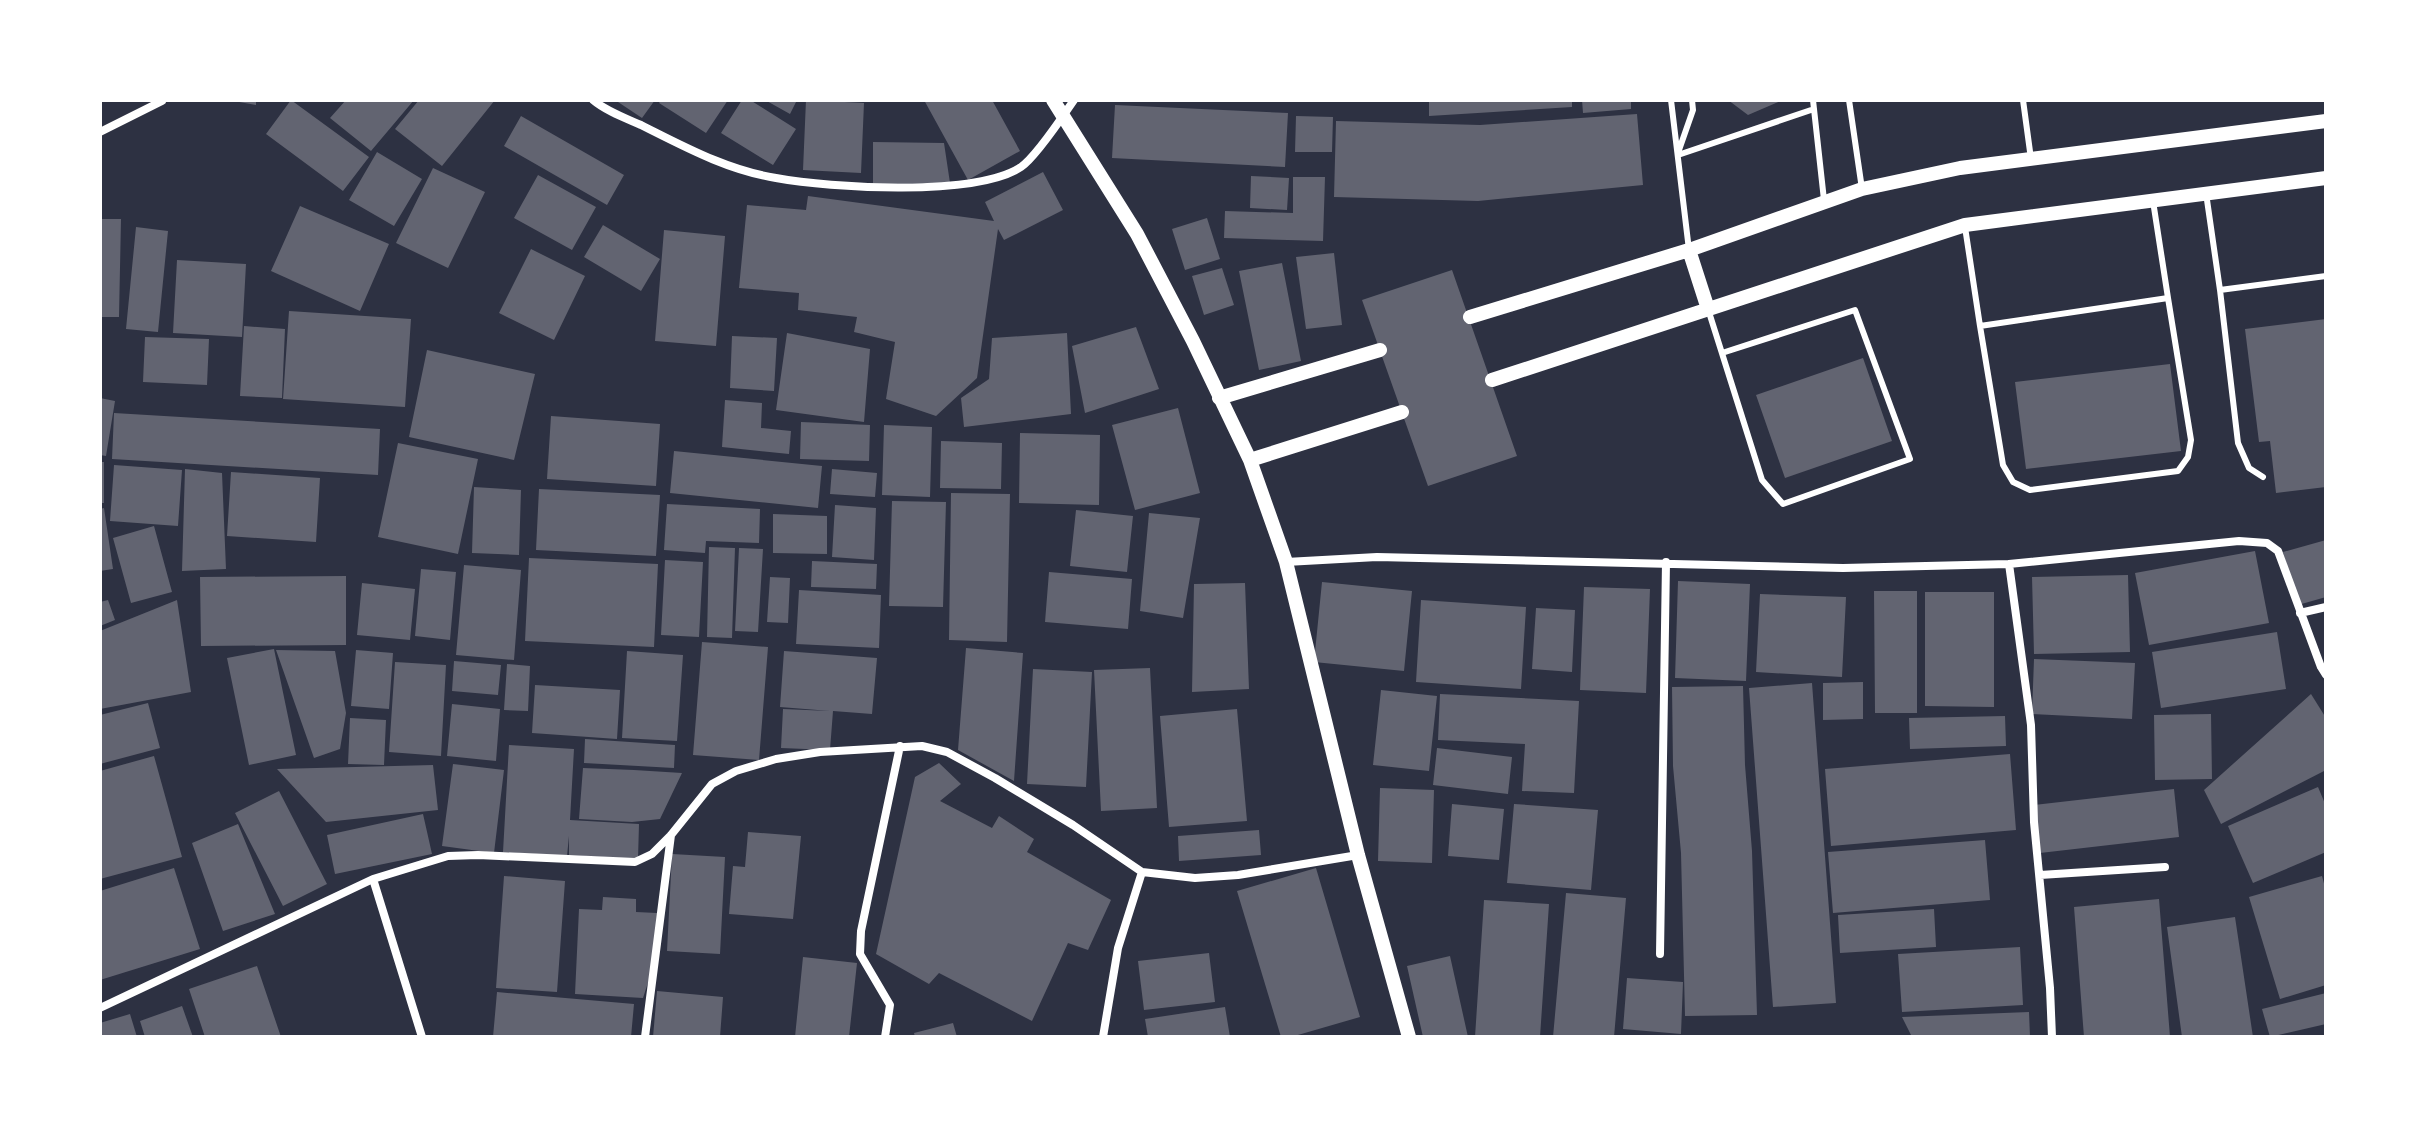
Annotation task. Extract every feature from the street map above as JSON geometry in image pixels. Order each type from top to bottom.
[{"type":"street","points":[[593,100],[716,162],[776,178],[923,187],[973,184],[1005,175],[1024,165],[1074,100]]},
{"type":"street","points":[[1053,100],[1137,234],[1250,460],[1286,562],[1358,855],[1409,1037]]},
{"type":"street","points":[[100,132],[162,101]]},
{"type":"street","points":[[1470,317],[1689,250],[1862,189],[1960,168],[2326,121]]},
{"type":"street","points":[[1492,380],[1965,225],[2326,178]]},
{"type":"street","points":[[1689,250],[1708,309]]},
{"type":"street","points":[[1219,398],[1380,350]]},
{"type":"street","points":[[1250,460],[1402,412]]},
{"type":"street","points":[[1286,562],[1377,557],[1843,568],[2009,564],[2239,541],[2267,543],[2278,551],[2326,675]]},
{"type":"street","points":[[1660,954],[1666,562]]},
{"type":"street","points":[[2009,564],[2031,725],[2034,822],[2052,1037]]},
{"type":"street","points":[[2300,613],[2326,607]]},
{"type":"street","points":[[100,1008],[373,879],[448,856],[635,862],[652,854],[671,835],[712,784],[736,771],[776,759],[900,746],[922,746],[947,752],[1073,825],[1142,872],[1195,878],[1238,875],[1358,855]]},
{"type":"street","points":[[885,1037],[890,1005],[860,954],[861,931],[900,746]]},
{"type":"street","points":[[645,1037],[671,835]]},
{"type":"street","points":[[2040,875],[2165,867]]},
{"type":"street","points":[[1103,1037],[1118,948],[1142,872]]},
{"type":"street","points":[[373,879],[422,1037]]},
{"type":"lane","points":[[1671,100],[1689,250]]},
{"type":"lane","points":[[1678,155],[1693,110],[1692,100]]},
{"type":"lane","points":[[1813,100],[1825,201]]},
{"type":"lane","points":[[1849,100],[1862,189]]},
{"type":"lane","points":[[2023,100],[2031,159]]},
{"type":"lane","points":[[1678,155],[1814,109]]},
{"type":"lane","points":[[2206,193],[2238,443],[2249,468],[2263,477]]},
{"type":"lane","points":[[1965,225],[2003,465],[2013,482],[2030,490],[2178,471],[2188,457],[2191,440],[2153,201]]},
{"type":"lane","points":[[2220,290],[2326,276]]},
{"type":"lane","points":[[1980,326],[2168,298]]},
{"type":"lane","points":[[1708,309],[1762,480],[1783,504],[1910,459],[1855,310],[1722,353]]},
{"type":"building","points":[[228,100],[256,100],[256,105]]},
{"type":"building","points":[[291,100],[369,157],[343,191],[266,134]]},
{"type":"building","points":[[346,100],[414,100],[371,151],[330,118]]},
{"type":"building","points":[[419,100],[495,100],[442,166],[395,129]]},
{"type":"building","points":[[615,100],[655,100],[642,118]]},
{"type":"building","points":[[661,100],[728,100],[706,133],[659,103]]},
{"type":"building","points":[[742,100],[750,100],[796,129],[773,165],[721,133]]},
{"type":"building","points":[[765,100],[797,100],[790,114]]},
{"type":"building","points":[[806,100],[864,103],[861,173],[803,170]]},
{"type":"building","points":[[924,100],[992,100],[1020,151],[968,180]]},
{"type":"building","points":[[1429,100],[1572,100],[1572,107],[1429,116]]},
{"type":"building","points":[[1582,100],[1631,100],[1631,109],[1583,113]]},
{"type":"building","points":[[1728,100],[1783,100],[1748,115]]},
{"type":"building","points":[[1115,105],[1288,113],[1285,167],[1112,158]]},
{"type":"building","points":[[1637,114],[1643,185],[1478,201],[1334,197],[1336,121],[1480,125]]},
{"type":"building","points":[[521,116],[624,175],[607,205],[504,146]]},
{"type":"building","points":[[1296,116],[1333,117],[1332,152],[1295,152]]},
{"type":"building","points":[[873,142],[944,143],[950,183],[873,183]]},
{"type":"building","points":[[377,152],[422,179],[394,226],[349,200]]},
{"type":"building","points":[[433,168],[485,192],[448,268],[396,243]]},
{"type":"building","points":[[1043,172],[1063,210],[1004,240],[998,229],[977,378],[936,416],[886,399],[895,342],[854,332],[857,317],[798,310],[799,293],[739,288],[747,205],[806,210],[808,196],[994,221],[985,202]]},
{"type":"building","points":[[538,175],[596,207],[572,250],[514,218]]},
{"type":"building","points":[[1251,176],[1289,178],[1287,210],[1250,208]]},
{"type":"building","points":[[1293,177],[1325,177],[1323,241],[1224,238],[1225,211],[1293,213]]},
{"type":"building","points":[[300,206],[389,244],[360,311],[271,271]]},
{"type":"building","points":[[1207,218],[1220,259],[1185,270],[1172,229]]},
{"type":"building","points":[[100,219],[121,219],[119,317],[100,317]]},
{"type":"building","points":[[603,225],[660,259],[641,291],[584,257]]},
{"type":"building","points":[[136,227],[168,231],[158,332],[126,329]]},
{"type":"building","points":[[664,230],[725,236],[716,346],[655,341]]},
{"type":"building","points":[[531,249],[585,276],[554,340],[499,313]]},
{"type":"building","points":[[1334,253],[1342,325],[1306,329],[1296,257]]},
{"type":"building","points":[[177,260],[246,264],[242,337],[173,333]]},
{"type":"building","points":[[1282,263],[1301,361],[1259,370],[1239,271]]},
{"type":"building","points":[[1222,268],[1234,305],[1204,315],[1192,276]]},
{"type":"building","points":[[1452,270],[1517,456],[1428,486],[1362,300]]},
{"type":"building","points":[[289,311],[411,319],[405,407],[283,399]]},
{"type":"building","points":[[2326,319],[2326,487],[2276,493],[2270,441],[2259,442],[2245,329]]},
{"type":"building","points":[[244,326],[285,329],[282,398],[240,396]]},
{"type":"building","points":[[1136,327],[1159,389],[1085,413],[1072,346]]},
{"type":"building","points":[[787,333],[870,349],[864,422],[776,410]]},
{"type":"building","points":[[1067,333],[1071,414],[964,427],[961,398],[989,379],[992,338]]},
{"type":"building","points":[[732,336],[777,338],[774,391],[730,388]]},
{"type":"building","points":[[145,337],[209,339],[207,385],[143,382]]},
{"type":"building","points":[[427,350],[535,374],[514,460],[409,437]]},
{"type":"building","points":[[1863,358],[1892,441],[1785,478],[1756,395]]},
{"type":"building","points":[[2170,364],[2181,451],[2026,469],[2015,382]]},
{"type":"building","points":[[100,398],[115,401],[106,456],[100,455]]},
{"type":"building","points":[[725,400],[762,403],[761,428],[791,431],[789,454],[722,447]]},
{"type":"building","points":[[1178,408],[1200,493],[1135,510],[1112,425]]},
{"type":"building","points":[[114,413],[380,429],[378,475],[112,459]]},
{"type":"building","points":[[551,416],[660,424],[656,486],[547,479]]},
{"type":"building","points":[[801,422],[870,425],[869,461],[800,459]]},
{"type":"building","points":[[884,425],[932,427],[930,497],[882,495]]},
{"type":"building","points":[[1020,433],[1100,435],[1099,505],[1019,503]]},
{"type":"building","points":[[941,441],[1002,443],[1001,489],[940,488]]},
{"type":"building","points":[[398,443],[478,459],[458,554],[378,537]]},
{"type":"building","points":[[674,451],[822,466],[818,508],[670,493]]},
{"type":"building","points":[[100,462],[104,462],[104,503],[100,503]]},
{"type":"building","points":[[114,465],[182,470],[178,526],[110,521]]},
{"type":"building","points":[[185,469],[222,473],[226,569],[182,571]]},
{"type":"building","points":[[832,469],[877,473],[875,497],[830,494]]},
{"type":"building","points":[[231,472],[320,478],[316,542],[227,536]]},
{"type":"building","points":[[474,487],[521,490],[519,555],[472,553]]},
{"type":"building","points":[[539,489],[660,495],[656,556],[536,550]]},
{"type":"building","points":[[951,493],[1010,494],[1007,642],[949,640]]},
{"type":"building","points":[[892,501],[946,502],[943,607],[889,606]]},
{"type":"building","points":[[667,504],[760,509],[759,543],[706,541],[705,553],[664,550]]},
{"type":"building","points":[[835,505],[876,508],[874,560],[832,557]]},
{"type":"building","points":[[104,508],[113,569],[100,571],[100,509]]},
{"type":"building","points":[[1076,510],[1133,516],[1127,572],[1070,566]]},
{"type":"building","points":[[1149,513],[1200,518],[1183,618],[1140,611]]},
{"type":"building","points":[[773,514],[827,516],[827,554],[773,553]]},
{"type":"building","points":[[154,526],[172,592],[131,603],[113,538]]},
{"type":"building","points":[[2326,540],[2326,597],[2298,605],[2283,552]]},
{"type":"building","points":[[709,547],[735,548],[732,638],[707,637]]},
{"type":"building","points":[[739,548],[763,549],[758,632],[735,631]]},
{"type":"building","points":[[2255,551],[2269,623],[2149,645],[2135,573]]},
{"type":"building","points":[[529,558],[658,564],[654,647],[525,641]]},
{"type":"building","points":[[665,560],[703,562],[699,637],[661,635]]},
{"type":"building","points":[[812,561],[877,564],[876,589],[811,587]]},
{"type":"building","points":[[464,565],[521,570],[514,660],[456,655]]},
{"type":"building","points":[[421,569],[456,572],[450,640],[415,636]]},
{"type":"building","points":[[1049,572],[1132,579],[1128,629],[1045,622]]},
{"type":"building","points":[[2128,575],[2130,652],[2034,654],[2032,577]]},
{"type":"building","points":[[346,576],[346,645],[201,646],[200,577]]},
{"type":"building","points":[[770,577],[790,578],[788,623],[767,622]]},
{"type":"building","points":[[1678,581],[1750,584],[1746,681],[1675,678]]},
{"type":"building","points":[[1322,582],[1412,591],[1404,671],[1314,662]]},
{"type":"building","points":[[362,583],[415,589],[410,640],[357,635]]},
{"type":"building","points":[[1245,583],[1249,689],[1192,692],[1194,584]]},
{"type":"building","points":[[1584,587],[1650,589],[1646,693],[1580,690]]},
{"type":"building","points":[[799,590],[881,595],[879,648],[796,644]]},
{"type":"building","points":[[1874,591],[1917,591],[1917,713],[1875,713]]},
{"type":"building","points":[[1925,592],[1994,592],[1994,707],[1925,706]]},
{"type":"building","points":[[1760,594],[1846,597],[1842,677],[1756,672]]},
{"type":"building","points":[[108,600],[115,620],[100,626],[100,602]]},
{"type":"building","points":[[177,600],[191,692],[100,709],[100,631]]},
{"type":"building","points":[[1421,600],[1526,607],[1521,689],[1416,682]]},
{"type":"building","points":[[1536,608],[1575,610],[1572,672],[1532,669]]},
{"type":"building","points":[[2277,632],[2286,689],[2161,708],[2152,652]]},
{"type":"building","points":[[702,642],[768,647],[759,760],[693,755]]},
{"type":"building","points":[[966,648],[1023,653],[1014,781],[958,750]]},
{"type":"building","points":[[274,649],[296,755],[249,765],[227,658]]},
{"type":"building","points":[[276,650],[335,651],[346,713],[340,749],[314,758]]},
{"type":"building","points":[[356,650],[393,653],[389,709],[351,706]]},
{"type":"building","points":[[627,651],[683,655],[677,741],[622,738]]},
{"type":"building","points":[[784,651],[877,658],[872,714],[833,711],[830,750],[781,748],[783,709],[830,711],[780,707]]},
{"type":"building","points":[[2034,659],[2135,663],[2132,719],[2032,714]]},
{"type":"building","points":[[454,661],[501,665],[498,695],[452,691]]},
{"type":"building","points":[[395,662],[446,665],[441,756],[389,752]]},
{"type":"building","points":[[507,664],[530,666],[528,711],[504,710]]},
{"type":"building","points":[[1150,668],[1157,808],[1101,811],[1094,670]]},
{"type":"building","points":[[1033,669],[1092,672],[1086,787],[1027,784]]},
{"type":"building","points":[[1863,682],[1863,719],[1823,720],[1823,683]]},
{"type":"building","points":[[1812,683],[1836,1003],[1773,1007],[1749,688]]},
{"type":"building","points":[[535,685],[620,690],[617,739],[532,733]]},
{"type":"building","points":[[1743,686],[1757,1015],[1685,1016],[1681,853],[1673,766],[1672,687]]},
{"type":"building","points":[[1381,690],[1437,696],[1429,771],[1373,765]]},
{"type":"building","points":[[1440,694],[1579,701],[1574,793],[1522,791],[1525,744],[1438,740]]},
{"type":"building","points":[[2311,694],[2326,718],[2326,770],[2221,824],[2204,790]]},
{"type":"building","points":[[148,703],[160,748],[100,764],[100,715]]},
{"type":"building","points":[[452,704],[500,709],[496,761],[447,756]]},
{"type":"building","points":[[1237,709],[1247,821],[1169,827],[1160,716]]},
{"type":"building","points":[[2211,714],[2212,779],[2155,780],[2154,715]]},
{"type":"building","points":[[2005,716],[2006,746],[1910,749],[1909,718]]},
{"type":"building","points":[[350,718],[386,720],[384,765],[348,764]]},
{"type":"building","points":[[585,739],[675,745],[674,768],[584,763]]},
{"type":"building","points":[[509,745],[574,749],[570,820],[639,824],[638,859],[569,855],[569,836],[567,856],[503,852]]},
{"type":"building","points":[[1437,748],[1512,757],[1508,794],[1433,785]]},
{"type":"building","points":[[2010,754],[2016,830],[1831,846],[1825,769]]},
{"type":"building","points":[[154,756],[182,857],[100,879],[100,771]]},
{"type":"building","points":[[939,763],[961,784],[940,801],[992,828],[999,816],[1034,839],[1027,852],[1111,900],[1088,950],[1068,943],[1032,1021],[939,973],[929,984],[876,954],[915,777]]},
{"type":"building","points":[[453,764],[504,770],[494,853],[442,846]]},
{"type":"building","points":[[433,765],[438,810],[326,822],[277,769]]},
{"type":"building","points":[[583,768],[682,773],[660,819],[632,822],[579,819]]},
{"type":"building","points":[[2318,787],[2326,806],[2326,852],[2253,883],[2228,826]]},
{"type":"building","points":[[1380,788],[1434,790],[1432,863],[1378,861]]},
{"type":"building","points":[[2174,789],[2179,837],[2040,853],[2034,805]]},
{"type":"building","points":[[279,791],[327,884],[283,906],[235,813]]},
{"type":"building","points":[[1452,804],[1504,809],[1499,860],[1448,856]]},
{"type":"building","points":[[1514,804],[1598,810],[1591,890],[1507,883]]},
{"type":"building","points":[[423,814],[432,854],[335,874],[327,835]]},
{"type":"building","points":[[238,824],[275,914],[223,931],[192,843]]},
{"type":"building","points":[[1259,830],[1261,855],[1179,861],[1178,836]]},
{"type":"building","points":[[748,832],[801,836],[793,919],[729,914],[733,866],[745,867]]},
{"type":"building","points":[[1985,840],[1990,900],[1833,913],[1828,852]]},
{"type":"building","points":[[672,854],[725,857],[720,954],[667,951]]},
{"type":"building","points":[[174,868],[200,949],[100,980],[100,891]]},
{"type":"building","points":[[1316,868],[1360,1017],[1291,1037],[1281,1037],[1237,891]]},
{"type":"building","points":[[504,876],[565,881],[557,992],[496,988]]},
{"type":"building","points":[[2322,876],[2326,891],[2326,985],[2280,999],[2249,897]]},
{"type":"building","points":[[1566,893],[1626,898],[1614,1037],[1553,1037]]},
{"type":"building","points":[[603,897],[636,899],[636,912],[657,913],[656,958],[643,998],[575,994],[579,909],[602,910]]},
{"type":"building","points":[[2159,899],[2170,1037],[2084,1037],[2074,907]]},
{"type":"building","points":[[1484,900],[1549,904],[1540,1037],[1475,1037]]},
{"type":"building","points":[[1934,909],[1936,947],[1840,953],[1838,915]]},
{"type":"building","points":[[2235,917],[2253,1037],[2182,1037],[2167,927]]},
{"type":"building","points":[[2020,947],[2023,1005],[1902,1012],[1898,954]]},
{"type":"building","points":[[1209,953],[1215,1002],[1144,1010],[1138,961]]},
{"type":"building","points":[[1450,956],[1468,1037],[1423,1037],[1407,966]]},
{"type":"building","points":[[803,957],[857,963],[849,1037],[795,1037]]},
{"type":"building","points":[[257,966],[281,1037],[205,1037],[189,989]]},
{"type":"building","points":[[1627,978],[1683,982],[1681,1034],[1623,1029]]},
{"type":"building","points":[[657,991],[723,997],[720,1037],[653,1037]]},
{"type":"building","points":[[497,992],[634,1004],[631,1037],[493,1037]]},
{"type":"building","points":[[2326,993],[2326,1024],[2270,1037],[2262,1009]]},
{"type":"building","points":[[182,1006],[193,1037],[145,1037],[140,1021]]},
{"type":"building","points":[[1225,1007],[1230,1037],[1148,1037],[1145,1019]]},
{"type":"building","points":[[2029,1012],[2030,1037],[1912,1037],[1902,1017]]},
{"type":"building","points":[[130,1014],[137,1037],[100,1037],[100,1023]]},
{"type":"building","points":[[953,1023],[957,1037],[915,1037],[914,1033]]}]
